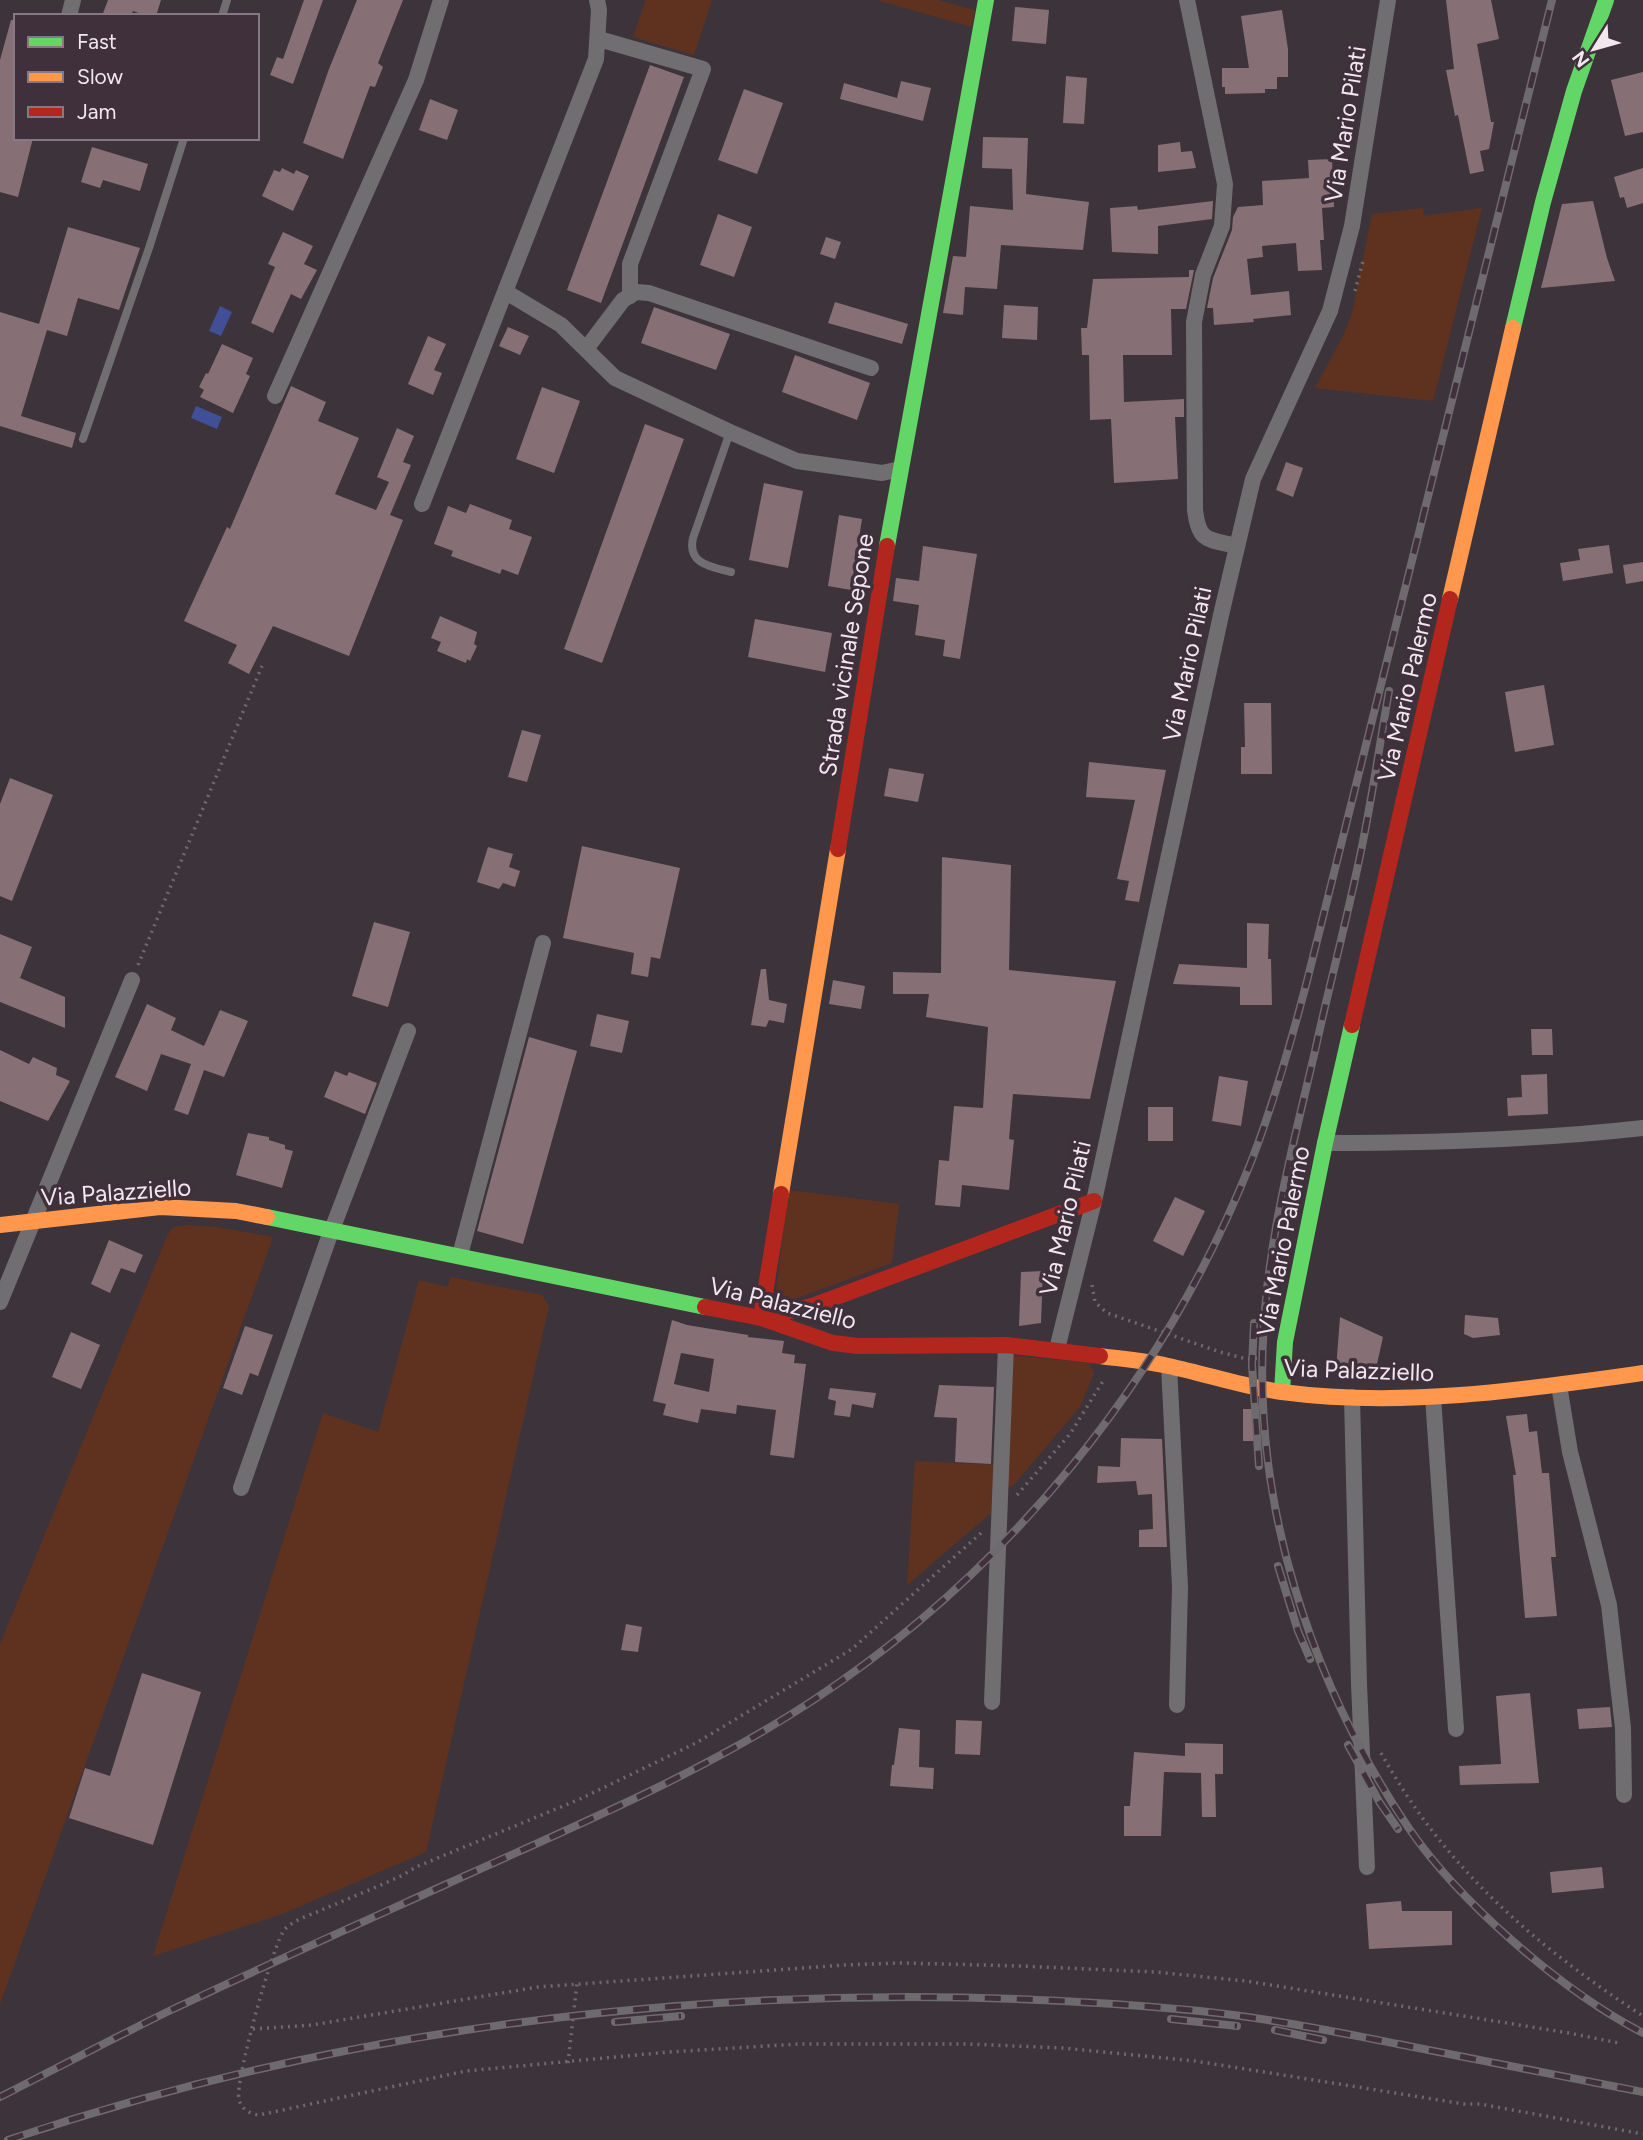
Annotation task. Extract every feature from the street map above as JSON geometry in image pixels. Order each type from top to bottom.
[{"type":"street","points":[[275,396],[416,80],[441,0]]},
{"type":"street","points":[[422,504],[596,59],[599,10],[597,0]]},
{"type":"street","name":"Strada vicinale Sepone","points":[[761,1318],[900,468],[986,0]]},
{"type":"street","points":[[1187,0],[1225,184],[1222,226],[1203,275],[1194,322],[1195,510],[1198,530],[1203,537],[1237,546]]},
{"type":"street","name":"Via Mario Pilati","points":[[1057,1349],[1094,1201],[1253,479],[1330,311],[1352,226],[1388,0]]},
{"type":"street","name":"Via Mario Palermo","points":[[1282,1392],[1285,1342],[1325,1143],[1539,215],[1574,91],[1606,0]]},
{"type":"street","points":[[598,39],[702,69],[631,264],[630,296]]},
{"type":"street","points":[[506,292],[561,325],[615,378],[730,432],[796,461],[882,473],[900,468]]},
{"type":"street","points":[[586,349],[623,300],[636,292],[649,293],[871,368]]},
{"type":"street","points":[[460,1255],[543,943]]},
{"type":"street","points":[[0,1302],[132,980]]},
{"type":"street","points":[[241,1488],[332,1231],[408,1031]]},
{"type":"street","points":[[1325,1143],[1426,1143],[1572,1136],[1643,1128]]},
{"type":"street","points":[[761,1318],[825,1301],[1094,1201]]},
{"type":"street","name":"Via Palazziello","points":[[0,1225],[160,1207],[236,1211],[761,1318],[833,1343],[858,1346],[1006,1345],[1057,1349],[1169,1366],[1235,1384],[1282,1392],[1352,1397],[1433,1397],[1559,1385],[1643,1373]]},
{"type":"street","points":[[992,1702],[1006,1345]]},
{"type":"street","points":[[1169,1366],[1180,1587],[1177,1706]]},
{"type":"street","points":[[1559,1385],[1570,1452],[1609,1605],[1622,1728],[1624,1795]]},
{"type":"street","points":[[1352,1397],[1359,1684],[1367,1867]]},
{"type":"street","points":[[1433,1397],[1456,1729]]},
{"type":"lane","points":[[83,439],[183,140]]},
{"type":"lane","points":[[730,432],[693,538],[692,549],[695,558],[703,565],[731,572]]},
{"type":"path","points":[[1354,293],[1363,259]]},
{"type":"path","points":[[132,980],[262,666]]},
{"type":"path","points":[[1093,1279],[1091,1288],[1095,1302],[1107,1313],[1247,1359],[1258,1358],[1270,1349]]},
{"type":"path","points":[[1118,1357],[1070,1434],[998,1516],[852,1649],[696,1744],[580,1799],[416,1867],[291,1923],[277,1941],[243,2063],[238,2099],[243,2107],[251,2114],[259,2115],[466,2071],[669,2052],[799,2044],[967,2044],[1063,2048],[1195,2061],[1464,2104],[1480,2104],[1643,2134]]},
{"type":"path","points":[[1380,1751],[1427,1824],[1457,1863],[1500,1908],[1547,1948],[1643,2016]]},
{"type":"path","points":[[253,2029],[312,2025],[497,1992],[577,1983],[903,1963],[1154,1972],[1290,1987],[1619,2043]]},
{"type":"path","points":[[568,2063],[577,1983]]},
{"type":"shaded area","points":[[646,0],[712,0],[694,55],[633,37]]},
{"type":"shaded area","points":[[876,0],[937,0],[975,10],[972,27]]},
{"type":"shaded area","points":[[1423,208],[1424,216],[1482,208],[1433,401],[1315,388],[1352,314],[1372,214]]},
{"type":"shaded area","points":[[788,1190],[899,1204],[892,1263],[792,1300],[782,1302],[775,1299]]},
{"type":"shaded area","points":[[189,1225],[273,1237],[0,2004],[0,1644],[167,1236],[173,1227]]},
{"type":"shaded area","points":[[451,1277],[542,1295],[549,1306],[426,1852],[282,1914],[153,1956],[323,1413],[378,1432],[419,1280],[447,1287]]},
{"type":"shaded area","points":[[1009,1355],[1089,1363],[1094,1373],[1080,1407],[1012,1487],[1007,1485]]},
{"type":"shaded area","points":[[915,1461],[995,1465],[991,1513],[907,1585]]},
{"type":"water","points":[[220,306],[232,312],[221,336],[209,331]]},
{"type":"water","points":[[196,406],[222,417],[217,429],[191,418]]},
{"type":"building","points":[[108,0],[161,0],[157,14],[133,11],[132,14],[103,14]]},
{"type":"building","points":[[304,0],[323,0],[293,84],[270,75],[277,57],[283,59]]},
{"type":"building","points":[[357,0],[403,0],[378,63],[383,67],[375,87],[370,86],[343,159],[303,143]]},
{"type":"building","points":[[1446,0],[1491,0],[1499,39],[1477,44],[1491,122],[1494,122],[1489,149],[1480,151],[1484,171],[1470,174],[1446,70],[1454,69]]},
{"type":"building","points":[[1015,7],[1049,10],[1046,44],[1012,41]]},
{"type":"building","points":[[1282,10],[1288,49],[1288,77],[1277,77],[1277,89],[1265,89],[1265,93],[1225,94],[1225,87],[1222,87],[1222,68],[1249,68],[1241,16]]},
{"type":"building","points":[[11,20],[14,20],[14,140],[32,140],[18,197],[0,192],[0,60]]},
{"type":"building","points":[[650,65],[684,77],[601,303],[567,290]]},
{"type":"building","points":[[1643,72],[1643,132],[1625,136],[1611,80]]},
{"type":"building","points":[[1066,76],[1087,78],[1084,124],[1063,123]]},
{"type":"building","points":[[901,81],[931,88],[923,121],[840,99],[844,83],[897,98]]},
{"type":"building","points":[[744,89],[783,103],[757,174],[718,160]]},
{"type":"building","points":[[430,99],[458,110],[447,140],[419,130]]},
{"type":"building","points":[[983,137],[1028,138],[1026,194],[1089,202],[1083,250],[1001,245],[997,289],[965,287],[963,315],[943,313],[953,256],[966,257],[970,206],[1013,210],[1012,169],[982,168]]},
{"type":"building","points":[[1180,142],[1181,152],[1192,151],[1196,168],[1158,172],[1158,145]]},
{"type":"building","points":[[92,147],[148,164],[140,191],[103,180],[100,188],[81,182]]},
{"type":"building","points":[[1332,159],[1334,207],[1322,208],[1322,270],[1298,271],[1296,243],[1262,246],[1263,257],[1247,259],[1251,295],[1289,291],[1291,315],[1253,319],[1254,322],[1214,325],[1213,308],[1207,308],[1213,278],[1238,207],[1263,205],[1262,181],[1309,178],[1308,160]]},
{"type":"building","points":[[282,168],[294,174],[296,170],[309,176],[293,211],[262,196],[274,170],[280,172]]},
{"type":"building","points":[[1643,168],[1643,203],[1627,208],[1624,197],[1620,198],[1614,177]]},
{"type":"building","points":[[1213,201],[1212,219],[1158,226],[1158,254],[1112,252],[1110,208],[1137,206],[1138,210]]},
{"type":"building","points":[[1593,201],[1615,281],[1541,288],[1562,204]]},
{"type":"building","points":[[718,214],[752,227],[734,277],[700,265]]},
{"type":"building","points":[[68,227],[140,248],[119,310],[78,298],[67,336],[47,330],[21,416],[76,433],[72,448],[0,426],[0,312],[39,324]]},
{"type":"building","points":[[283,232],[313,246],[304,264],[317,270],[301,299],[291,294],[273,333],[251,323],[275,267],[268,264]]},
{"type":"building","points":[[826,237],[841,242],[835,259],[820,254]]},
{"type":"building","points":[[1189,270],[1194,270],[1186,309],[1171,309],[1172,355],[1123,355],[1124,402],[1184,399],[1184,417],[1175,417],[1178,479],[1114,483],[1111,419],[1090,420],[1089,355],[1082,355],[1081,328],[1087,328],[1093,279],[1189,277]]},
{"type":"building","points":[[835,302],[908,324],[902,344],[828,323]]},
{"type":"building","points":[[1004,305],[1038,307],[1037,340],[1002,338]]},
{"type":"building","points":[[654,307],[730,334],[716,370],[641,343]]},
{"type":"building","points":[[508,327],[529,336],[520,355],[499,346]]},
{"type":"building","points":[[428,336],[446,344],[434,370],[442,373],[433,395],[408,384]]},
{"type":"building","points":[[222,344],[253,358],[246,374],[250,376],[233,413],[200,397],[204,390],[199,387]]},
{"type":"building","points":[[795,355],[870,383],[857,420],[782,392]]},
{"type":"building","points":[[291,386],[326,402],[318,421],[359,438],[335,494],[376,510],[389,482],[377,477],[397,428],[414,436],[403,462],[411,465],[390,515],[403,520],[349,656],[273,626],[249,674],[228,663],[237,645],[184,621],[227,527],[230,529]]},
{"type":"building","points":[[542,387],[580,401],[554,473],[516,459]]},
{"type":"building","points":[[645,424],[684,439],[602,663],[564,649]]},
{"type":"building","points":[[1286,462],[1303,468],[1293,497],[1276,490]]},
{"type":"building","points":[[764,483],[803,491],[788,568],[749,560]]},
{"type":"building","points":[[470,504],[512,520],[509,529],[532,537],[518,575],[502,569],[500,574],[451,556],[453,551],[434,544],[448,506],[466,513]]},
{"type":"building","points":[[839,515],[862,519],[851,590],[828,586]]},
{"type":"building","points":[[1609,545],[1613,573],[1563,581],[1560,563],[1580,560],[1578,549]]},
{"type":"building","points":[[923,546],[977,554],[960,659],[943,656],[945,640],[915,635],[919,605],[893,601],[896,578],[919,581]]},
{"type":"building","points":[[1643,562],[1643,581],[1626,584],[1623,565]]},
{"type":"building","points":[[440,616],[477,632],[474,644],[477,646],[470,661],[467,659],[466,663],[437,651],[441,642],[431,638]]},
{"type":"building","points":[[755,619],[832,633],[825,672],[748,657]]},
{"type":"building","points":[[1544,685],[1554,745],[1515,752],[1505,692]]},
{"type":"building","points":[[1244,703],[1271,703],[1272,774],[1241,774],[1241,747],[1245,747]]},
{"type":"building","points":[[522,730],[541,735],[527,782],[508,777]]},
{"type":"building","points":[[1089,762],[1166,770],[1139,902],[1125,900],[1129,881],[1117,879],[1135,800],[1086,797]]},
{"type":"building","points":[[889,768],[924,774],[918,802],[884,796]]},
{"type":"building","points":[[10,778],[53,795],[12,901],[0,896],[0,804]]},
{"type":"building","points":[[582,846],[680,868],[660,959],[651,957],[648,977],[631,974],[634,953],[563,938]]},
{"type":"building","points":[[488,847],[513,854],[509,867],[520,871],[515,887],[503,883],[499,889],[477,882]]},
{"type":"building","points":[[942,857],[1011,865],[1009,970],[1116,981],[1090,1099],[1013,1094],[1009,1139],[1014,1140],[1009,1190],[962,1185],[960,1207],[935,1205],[939,1160],[949,1161],[954,1106],[983,1108],[988,1027],[926,1017],[929,994],[893,994],[893,972],[941,973]]},
{"type":"building","points":[[374,922],[410,932],[388,1007],[352,996]]},
{"type":"building","points":[[1247,923],[1269,924],[1268,959],[1271,959],[1272,1005],[1240,1005],[1240,987],[1173,984],[1179,964],[1247,968]]},
{"type":"building","points":[[0,934],[32,947],[20,978],[65,997],[65,1028],[0,1002]]},
{"type":"building","points":[[761,969],[766,969],[769,1000],[787,1004],[784,1023],[769,1020],[766,1027],[751,1025]]},
{"type":"building","points":[[833,980],[865,986],[861,1009],[829,1004]]},
{"type":"building","points":[[147,1004],[176,1018],[171,1030],[204,1046],[220,1010],[248,1021],[224,1077],[204,1070],[188,1115],[174,1110],[191,1064],[161,1054],[147,1091],[115,1077]]},
{"type":"building","points":[[597,1014],[629,1021],[622,1053],[590,1046]]},
{"type":"building","points":[[1531,1029],[1552,1029],[1553,1055],[1532,1055]]},
{"type":"building","points":[[529,1037],[577,1051],[523,1244],[477,1231]]},
{"type":"building","points":[[0,1050],[29,1064],[33,1057],[57,1068],[56,1075],[70,1081],[48,1121],[0,1101]]},
{"type":"building","points":[[335,1071],[347,1076],[349,1072],[377,1083],[365,1114],[324,1097]]},
{"type":"building","points":[[1547,1074],[1548,1114],[1508,1116],[1507,1098],[1522,1097],[1521,1075]]},
{"type":"building","points":[[1219,1076],[1248,1081],[1241,1126],[1212,1121]]},
{"type":"building","points":[[1148,1107],[1173,1107],[1173,1141],[1148,1141]]},
{"type":"building","points":[[248,1133],[269,1137],[269,1140],[285,1145],[285,1149],[293,1151],[282,1188],[236,1175]]},
{"type":"building","points":[[1175,1197],[1205,1211],[1183,1256],[1153,1241]]},
{"type":"building","points":[[109,1240],[143,1255],[135,1273],[121,1268],[110,1293],[91,1284]]},
{"type":"building","points":[[1043,1271],[1041,1323],[1019,1326],[1021,1272]]},
{"type":"building","points":[[1465,1315],[1498,1318],[1500,1335],[1473,1338],[1464,1334]]},
{"type":"building","points":[[1340,1317],[1383,1337],[1375,1373],[1336,1369]]},
{"type":"building","points":[[672,1320],[748,1337],[784,1341],[782,1353],[795,1355],[794,1363],[806,1364],[794,1458],[770,1455],[776,1410],[737,1405],[736,1414],[701,1409],[698,1423],[663,1415],[666,1404],[653,1401]],"holes":[[[681,1353],[714,1359],[709,1392],[674,1384]]]},
{"type":"building","points":[[245,1326],[273,1335],[258,1376],[250,1373],[242,1395],[223,1388]]},
{"type":"building","points":[[71,1332],[100,1345],[81,1389],[52,1377]]},
{"type":"building","points":[[939,1385],[994,1387],[991,1464],[955,1462],[957,1418],[934,1417]]},
{"type":"building","points":[[830,1388],[876,1393],[873,1408],[852,1404],[850,1417],[834,1415],[836,1401],[828,1399]]},
{"type":"building","points":[[1243,1409],[1259,1409],[1260,1441],[1243,1441]]},
{"type":"building","points":[[1527,1414],[1529,1432],[1537,1431],[1542,1473],[1549,1473],[1556,1557],[1551,1557],[1557,1616],[1525,1618],[1513,1475],[1516,1475],[1506,1416]]},
{"type":"building","points":[[1121,1438],[1162,1439],[1167,1547],[1139,1547],[1139,1530],[1153,1529],[1152,1494],[1138,1495],[1136,1481],[1097,1483],[1098,1466],[1120,1467]]},
{"type":"building","points":[[626,1624],[642,1627],[638,1652],[621,1650]]},
{"type":"building","points":[[142,1673],[201,1692],[153,1845],[69,1818],[85,1768],[110,1776]]},
{"type":"building","points":[[1530,1693],[1539,1783],[1460,1785],[1459,1766],[1501,1764],[1496,1696]]},
{"type":"building","points":[[1610,1707],[1612,1727],[1579,1729],[1577,1709]]},
{"type":"building","points":[[956,1720],[982,1721],[980,1755],[955,1754]]},
{"type":"building","points":[[899,1728],[920,1730],[919,1767],[934,1768],[933,1789],[890,1786]]},
{"type":"building","points":[[1185,1743],[1223,1744],[1223,1774],[1215,1774],[1216,1817],[1202,1817],[1201,1773],[1164,1772],[1161,1836],[1124,1836],[1124,1806],[1130,1806],[1134,1752],[1185,1756]]},
{"type":"building","points":[[1602,1867],[1604,1888],[1552,1893],[1550,1872]]},
{"type":"building","points":[[1401,1901],[1402,1911],[1452,1911],[1452,1945],[1369,1949],[1366,1904]]},
{"type":"railway","points":[[0,2097],[169,2011],[634,1799],[769,1728],[884,1650],[951,1593],[1014,1532],[1072,1465],[1126,1395],[1173,1320],[1215,1243],[1251,1162],[1282,1072],[1552,0]]},
{"type":"railway","points":[[1389,691],[1359,859],[1291,1152],[1267,1289],[1262,1389],[1267,1456],[1278,1522],[1294,1587],[1342,1712],[1373,1771],[1408,1827],[1455,1885],[1514,1942],[1579,1994],[1643,2033]]},
{"type":"railway","points":[[1254,1323],[1252,1365],[1259,1466]]},
{"type":"railway","points":[[1278,1566],[1298,1631],[1310,1659]]},
{"type":"railway","points":[[1348,1745],[1380,1803],[1398,1829]]},
{"type":"railway","points":[[8,2140],[152,2096],[298,2060],[447,2033],[597,2013],[748,2001],[900,1997],[1050,2000],[1200,2011],[1324,2030],[1643,2092]]},
{"type":"railway","points":[[615,2022],[681,2016]]},
{"type":"railway","points":[[1171,2019],[1237,2026]]},
{"type":"railway","points":[[1275,2030],[1323,2040]]},
{"type":"traffic: fast","points":[[887,546],[986,0]]},
{"type":"traffic: fast","points":[[1513,328],[1543,202],[1574,91],[1606,0]]},
{"type":"traffic: fast","points":[[1282,1392],[1285,1342],[1352,1025]]},
{"type":"traffic: fast","points":[[267,1217],[705,1307]]},
{"type":"traffic: slow","points":[[1450,599],[1513,328]]},
{"type":"traffic: slow","points":[[781,1194],[838,849]]},
{"type":"traffic: slow","points":[[0,1225],[160,1207],[236,1211],[267,1217]]},
{"type":"traffic: slow","points":[[1100,1356],[1160,1364],[1268,1390],[1372,1398],[1418,1398],[1508,1391],[1643,1373]]},
{"type":"traffic: jam","points":[[838,849],[887,546]]},
{"type":"traffic: jam","points":[[1352,1025],[1450,599]]},
{"type":"traffic: jam","points":[[781,1194],[761,1318],[812,1306],[1094,1201]]},
{"type":"traffic: jam","points":[[705,1307],[761,1318],[833,1343],[858,1346],[1006,1345],[1100,1356]]}]
